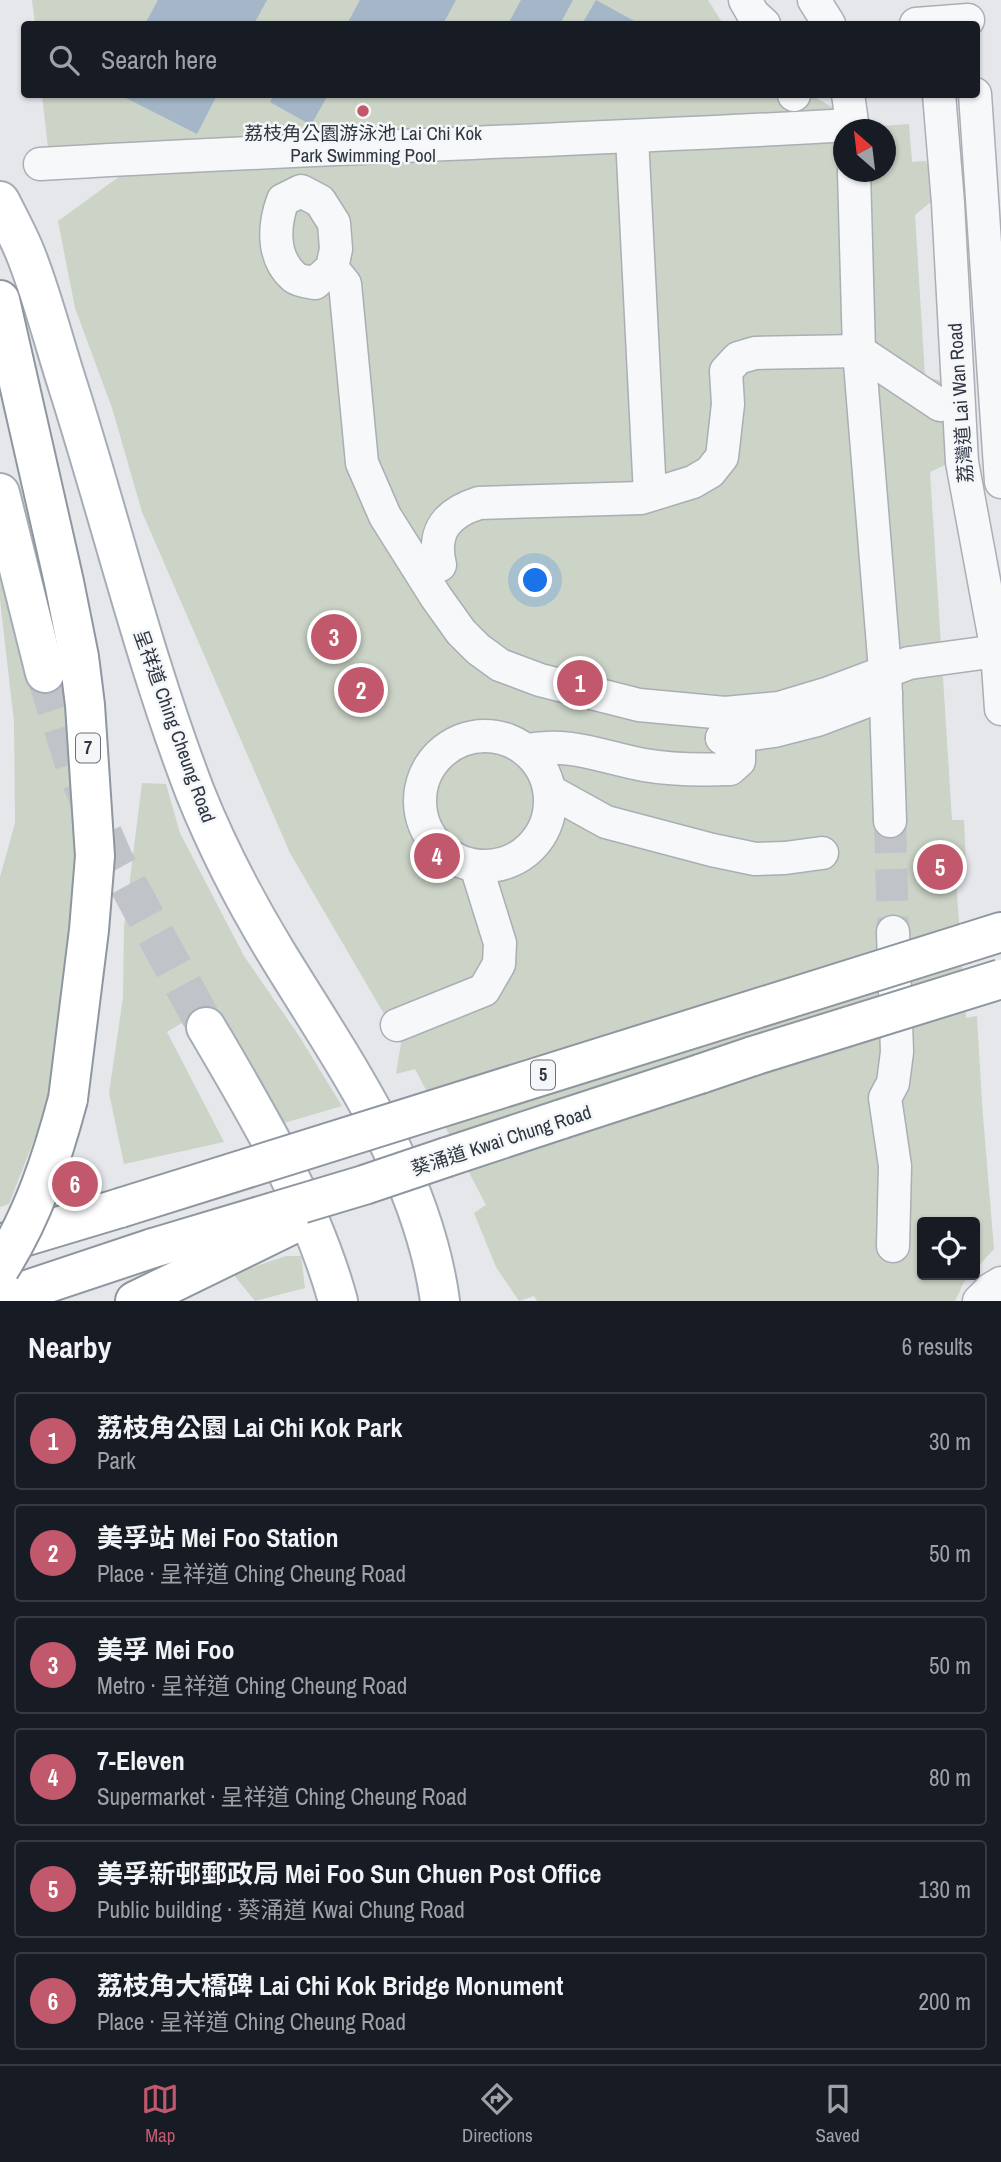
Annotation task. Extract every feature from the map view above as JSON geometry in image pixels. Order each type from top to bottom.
[{"type":"main road","name":"呈祥道 Ching Cheung Road","points":[[0,201],[26,254],[145,643],[196,793],[234,877],[274,949],[369,1104],[405,1175],[435,1268],[440,1301]]},
{"type":"main road","name":"7","points":[[0,300],[79,657],[94,814],[95,856],[87,948],[68,1099],[41,1188],[22,1230],[0,1268]]},
{"type":"main road","points":[[0,494],[45,673]]},
{"type":"main road","name":"5","points":[[0,1244],[1001,932]]},
{"type":"main road","name":"葵涌道 Kwai Chung Road","points":[[0,1299],[133,1254],[364,1185],[753,1056],[1001,979]]},
{"type":"main road","points":[[206,1027],[263,1123],[298,1194],[331,1276],[338,1301]]},
{"type":"main road","points":[[135,1301],[297,1222],[364,1185]]},
{"type":"street","points":[[745,0],[761,21]]},
{"type":"street","points":[[814,0],[827,21]]},
{"type":"street","points":[[928,18],[968,15]]},
{"type":"street","points":[[849,98],[852,119]]},
{"type":"street","name":"荔灣道 Lai Wan Road","points":[[939,98],[948,203],[962,462],[997,651],[1001,709]]},
{"type":"street","name":"荔灣道 Lai Wan Road","points":[[976,98],[992,200],[1001,482]]},
{"type":"street","points":[[40,164],[265,151],[833,128]]},
{"type":"street","points":[[632,137],[650,495]]},
{"type":"street","points":[[854,182],[859,351],[885,682],[890,821]]},
{"type":"street","points":[[948,203],[992,200]]},
{"type":"street","points":[[332,268],[345,284],[362,463],[385,516],[436,597],[461,632],[489,657],[500,665],[540,680],[585,693],[639,705],[725,713],[779,708],[829,693],[885,682]]},
{"type":"street","points":[[440,565],[439,534],[446,522],[461,509],[479,503],[641,498],[694,482],[710,472],[722,457],[728,404],[726,371],[738,358],[755,353],[859,351],[940,405]]},
{"type":"street","points":[[527,750],[562,746],[646,765],[694,770],[730,769],[739,761],[738,750],[722,738],[774,731],[817,720],[885,682],[909,663],[997,651]]},
{"type":"street","points":[[481,735],[505,738],[527,750],[542,768],[550,791],[549,815],[539,837],[522,855],[500,865],[475,866],[453,859],[434,844],[422,822],[419,798],[424,774],[438,754],[458,740],[481,735]]},
{"type":"street","points":[[550,791],[606,822],[712,850],[755,859],[822,853]]},
{"type":"street","points":[[397,1025],[484,990],[499,964],[500,943],[475,866]]},
{"type":"street","points":[[893,932],[897,1052],[894,1083],[885,1098],[895,1166],[893,1246]]},
{"type":"street","points":[[979,1301],[1001,1283]]},
{"type":"shaded area","points":[[32,0],[708,0],[721,21],[35,21]]},
{"type":"shaded area","points":[[42,98],[816,98],[854,119],[833,119],[833,182],[896,182],[896,125],[909,124],[912,162],[926,161],[939,195],[915,215],[925,377],[959,385],[958,459],[930,472],[952,820],[964,820],[966,863],[955,867],[966,1018],[977,1016],[994,1249],[980,1264],[980,1217],[917,1217],[917,1280],[966,1280],[955,1301],[537,1301],[534,1296],[519,1301],[496,1267],[474,1213],[486,1205],[415,1069],[396,1074],[401,1043],[290,853],[142,512],[112,408],[75,308],[58,221],[120,176],[259,162],[49,157]]},
{"type":"shaded area","points":[[0,573],[30,674],[74,687],[81,792],[69,959],[46,1109],[9,1204],[0,1207],[0,877],[15,823],[14,722],[0,600]]},
{"type":"shaded area","points":[[142,783],[166,784],[180,833],[244,956],[299,1036],[342,1106],[284,1123],[212,1005],[167,1032],[224,1142],[124,1164],[109,1093],[123,998],[124,927]]},
{"type":"shaded area","points":[[286,1256],[301,1256],[305,1288],[255,1301],[233,1274]]},
{"type":"water","points":[[158,0],[267,0],[256,21],[147,21]]},
{"type":"water","points":[[360,0],[456,0],[445,21],[349,21]]},
{"type":"water","points":[[521,0],[573,0],[562,21],[510,21]]},
{"type":"water","points":[[596,0],[634,21],[584,21]]},
{"type":"water","points":[[126,98],[215,98],[197,134]]},
{"type":"water","points":[[272,98],[326,98],[311,125],[270,102]]},
{"type":"tunnel","points":[[45,673],[75,767],[113,857],[206,1027]]},
{"type":"tunnel","points":[[890,821],[893,932]]},
{"type":"place","name":"荔枝角公園游泳池 Lai Chi Kok Park Swimming Pool","points":[[363,111]]},
{"type":"place","name":"美孚 Mei Foo","points":[[334,637]]},
{"type":"place","name":"荔枝角公園 Lai Chi Kok Park","points":[[580,683]]},
{"type":"place","name":"美孚站 Mei Foo Station","points":[[361,690]]},
{"type":"place","name":"7-Eleven","points":[[437,856]]},
{"type":"place","name":"美孚新邨郵政局 Mei Foo Sun Chuen Post Office","points":[[940,867]]},
{"type":"place","name":"荔枝角大橋碑 Lai Chi Kok Bridge Monument","points":[[75,1184]]}]
